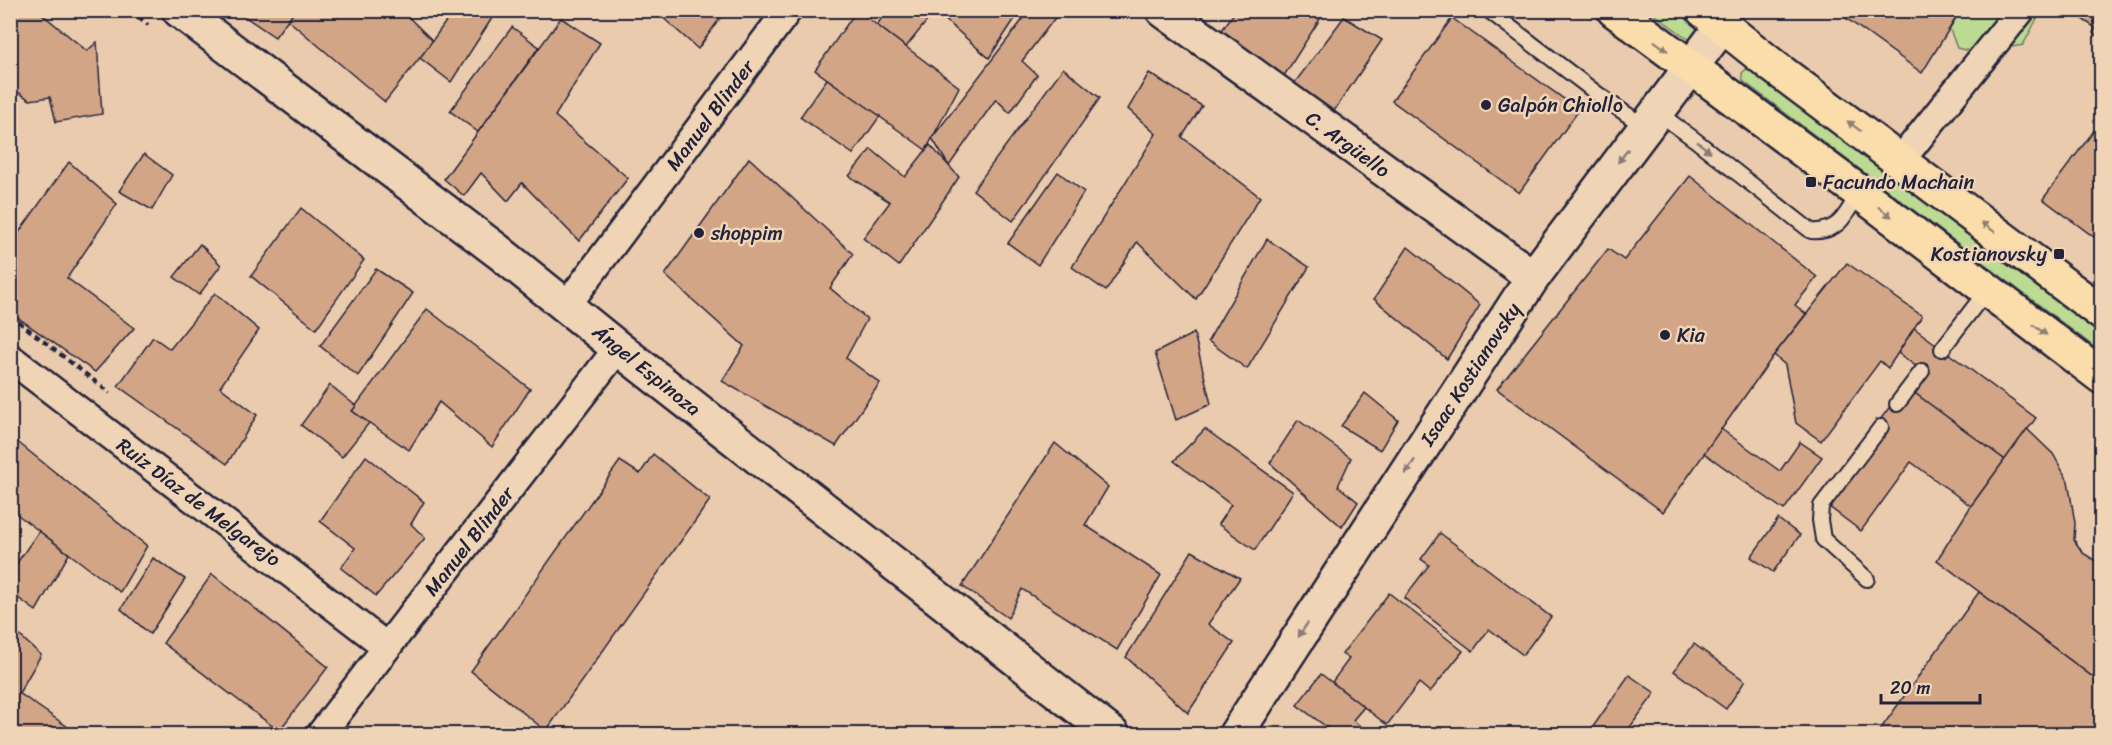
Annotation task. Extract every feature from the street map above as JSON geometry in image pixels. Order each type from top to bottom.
[{"type":"highway","points":[[1614,10],[2102,377]]},
{"type":"highway","points":[[1712,18],[2102,313]]},
{"type":"street","name":"Ángel Espinoza","points":[[179,10],[567,305],[618,348],[1112,735]]},
{"type":"street","name":"Manuel Blinder","points":[[567,305],[788,10]]},
{"type":"street","name":"C. Argüello","points":[[1162,10],[1533,277]]},
{"type":"street","points":[[1900,161],[2021,10]]},
{"type":"street","name":"Isaac Kostianovsky","points":[[1236,735],[1533,277],[1691,68],[1712,18]]},
{"type":"street","name":"Manuel Blinder","points":[[321,735],[618,348]]},
{"type":"street","name":"Ruiz Díaz de Melgarejo","points":[[10,358],[387,647]]},
{"type":"lane","points":[[1488,10],[1599,95],[1694,139],[1811,231],[1824,232],[1834,227],[1859,192]]},
{"type":"lane","points":[[1942,349],[1987,290]]},
{"type":"lane","points":[[1898,404],[1922,371]]},
{"type":"lane","points":[[1867,579],[1823,540],[1821,506],[1881,427]]},
{"type":"green space","points":[[1650,11],[1676,11],[1701,29],[1691,41]]},
{"type":"green space","points":[[1943,11],[2041,11],[2023,45],[1978,53],[1957,48]]},
{"type":"green space","points":[[1749,67],[2101,333],[2101,352],[1743,81],[1742,73]]},
{"type":"building","points":[[10,10],[37,10],[87,51],[97,42],[102,114],[56,122],[50,97],[30,100],[10,87]]},
{"type":"building","points":[[235,10],[295,10],[275,37]]},
{"type":"building","points":[[296,10],[401,10],[433,41],[385,102],[288,20]]},
{"type":"building","points":[[454,10],[489,10],[494,15],[451,82],[420,58]]},
{"type":"building","points":[[661,10],[726,10],[698,49],[659,14]]},
{"type":"building","points":[[857,10],[959,87],[926,150],[815,70]]},
{"type":"building","points":[[887,10],[1014,10],[1018,14],[989,58],[935,11],[906,47],[877,25]]},
{"type":"building","points":[[1030,10],[1061,10],[1022,61],[1037,75],[1010,113],[996,99],[949,166],[932,138]]},
{"type":"building","points":[[1236,10],[1325,11],[1282,79],[1220,33]]},
{"type":"building","points":[[1841,10],[1956,10],[1959,13],[1922,73],[1839,13]]},
{"type":"building","points":[[2072,10],[2102,10],[2102,39],[2093,33],[2096,28],[2071,12]]},
{"type":"building","points":[[1344,17],[1382,40],[1332,114],[1293,85]]},
{"type":"building","points":[[561,18],[600,43],[555,116],[628,178],[579,241],[522,183],[508,201],[481,173],[464,196],[444,179]]},
{"type":"building","name":"Galpón Chiollo","points":[[1452,18],[1579,110],[1519,193],[1392,101]]},
{"type":"building","points":[[512,27],[539,47],[478,132],[450,111]]},
{"type":"building","points":[[1063,68],[1100,98],[1013,221],[973,190]]},
{"type":"building","points":[[1149,73],[1202,106],[1182,137],[1260,197],[1196,299],[1137,242],[1106,291],[1072,267],[1156,134],[1128,109]]},
{"type":"building","points":[[827,79],[880,116],[853,154],[800,117]]},
{"type":"building","points":[[2102,120],[2102,243],[2043,199]]},
{"type":"building","points":[[930,145],[959,177],[899,266],[863,238],[890,202],[849,176],[871,149],[905,177]]},
{"type":"building","points":[[144,154],[172,175],[152,210],[119,191]]},
{"type":"building","points":[[749,158],[853,254],[830,288],[867,319],[846,358],[880,383],[836,446],[722,381],[744,346],[665,275]]},
{"type":"building","points":[[69,162],[117,204],[67,278],[134,328],[95,372],[10,312],[10,245]]},
{"type":"building","points":[[1058,172],[1084,192],[1038,265],[1008,243]]},
{"type":"building","name":"Kia","points":[[1690,176],[1817,277],[1795,305],[1806,314],[1774,355],[1663,512],[1497,389],[1608,249],[1624,260]]},
{"type":"building","points":[[301,208],[364,260],[316,329],[251,276]]},
{"type":"building","points":[[1267,239],[1309,267],[1247,369],[1208,341]]},
{"type":"building","points":[[200,244],[221,265],[199,295],[174,277]]},
{"type":"building","points":[[1408,247],[1480,305],[1447,359],[1374,299]]},
{"type":"building","points":[[1847,263],[1922,316],[1888,368],[1880,361],[1821,441],[1796,423],[1785,365],[1774,355]]},
{"type":"building","points":[[376,269],[413,293],[358,376],[320,346]]},
{"type":"building","points":[[215,293],[259,330],[220,387],[257,415],[227,464],[118,386],[153,337],[170,349]]},
{"type":"building","points":[[427,309],[530,389],[492,447],[439,402],[409,450],[352,411]]},
{"type":"building","points":[[1914,328],[2036,418],[2005,460],[1912,391],[1925,373],[1898,353]]},
{"type":"building","points":[[1194,333],[1211,404],[1176,420],[1155,353]]},
{"type":"building","points":[[330,385],[356,406],[352,411],[369,423],[342,457],[301,425]]},
{"type":"building","points":[[1912,391],[2005,460],[1971,506],[1911,462],[1861,531],[1828,506],[1877,424],[1894,401]]},
{"type":"building","points":[[1365,393],[1398,420],[1380,450],[1341,426]]},
{"type":"building","points":[[1298,420],[1351,458],[1338,486],[1358,502],[1342,527],[1270,463]]},
{"type":"building","points":[[1205,429],[1293,492],[1255,550],[1218,524],[1231,505],[1174,461]]},
{"type":"building","points":[[1721,429],[1780,471],[1800,442],[1822,457],[1784,510],[1704,453]]},
{"type":"building","points":[[2027,429],[2053,454],[2068,481],[2075,523],[2074,540],[2083,553],[2102,565],[2102,684],[1937,560],[1971,506]]},
{"type":"building","points":[[10,436],[147,546],[120,592],[10,509]]},
{"type":"building","points":[[1055,443],[1108,487],[1085,525],[1161,575],[1117,650],[1022,589],[1008,618],[962,586]]},
{"type":"building","points":[[653,454],[710,500],[546,731],[471,671],[620,461],[640,474]]},
{"type":"building","points":[[366,456],[424,502],[411,524],[425,538],[376,596],[341,568],[355,548],[320,521]]},
{"type":"building","points":[[1778,519],[1800,535],[1773,572],[1751,557]]},
{"type":"building","points":[[39,531],[69,554],[36,611],[10,592],[10,573]]},
{"type":"building","points":[[1440,533],[1551,617],[1523,655],[1489,629],[1473,651],[1404,598],[1429,565],[1421,559]]},
{"type":"building","points":[[1192,551],[1240,578],[1208,624],[1234,643],[1188,713],[1126,657]]},
{"type":"building","points":[[153,558],[185,579],[150,634],[121,609]]},
{"type":"building","points":[[212,574],[328,667],[279,731],[163,643]]},
{"type":"building","points":[[1979,592],[2102,684],[2102,721],[2094,733],[2096,734],[1877,734]]},
{"type":"building","points":[[1389,593],[1463,651],[1430,692],[1419,683],[1387,725],[1332,682],[1349,659],[1342,654]]},
{"type":"building","points":[[10,627],[41,655],[19,693],[78,734],[10,734],[10,694],[12,691],[10,690]]},
{"type":"building","points":[[1694,644],[1745,681],[1726,709],[1674,671]]},
{"type":"building","points":[[1321,674],[1364,707],[1353,720],[1370,734],[1336,734],[1297,705]]},
{"type":"building","points":[[1629,675],[1655,693],[1625,734],[1588,734]]},
{"type":"place","name":"Galpón Chiollo","points":[[1486,105]]},
{"type":"place","name":"Facundo Machain","points":[[1811,182]]},
{"type":"place","name":"shoppim","points":[[699,233]]},
{"type":"place","name":"Kostianovsky","points":[[2059,254]]},
{"type":"place","name":"Kia","points":[[1665,335]]}]
